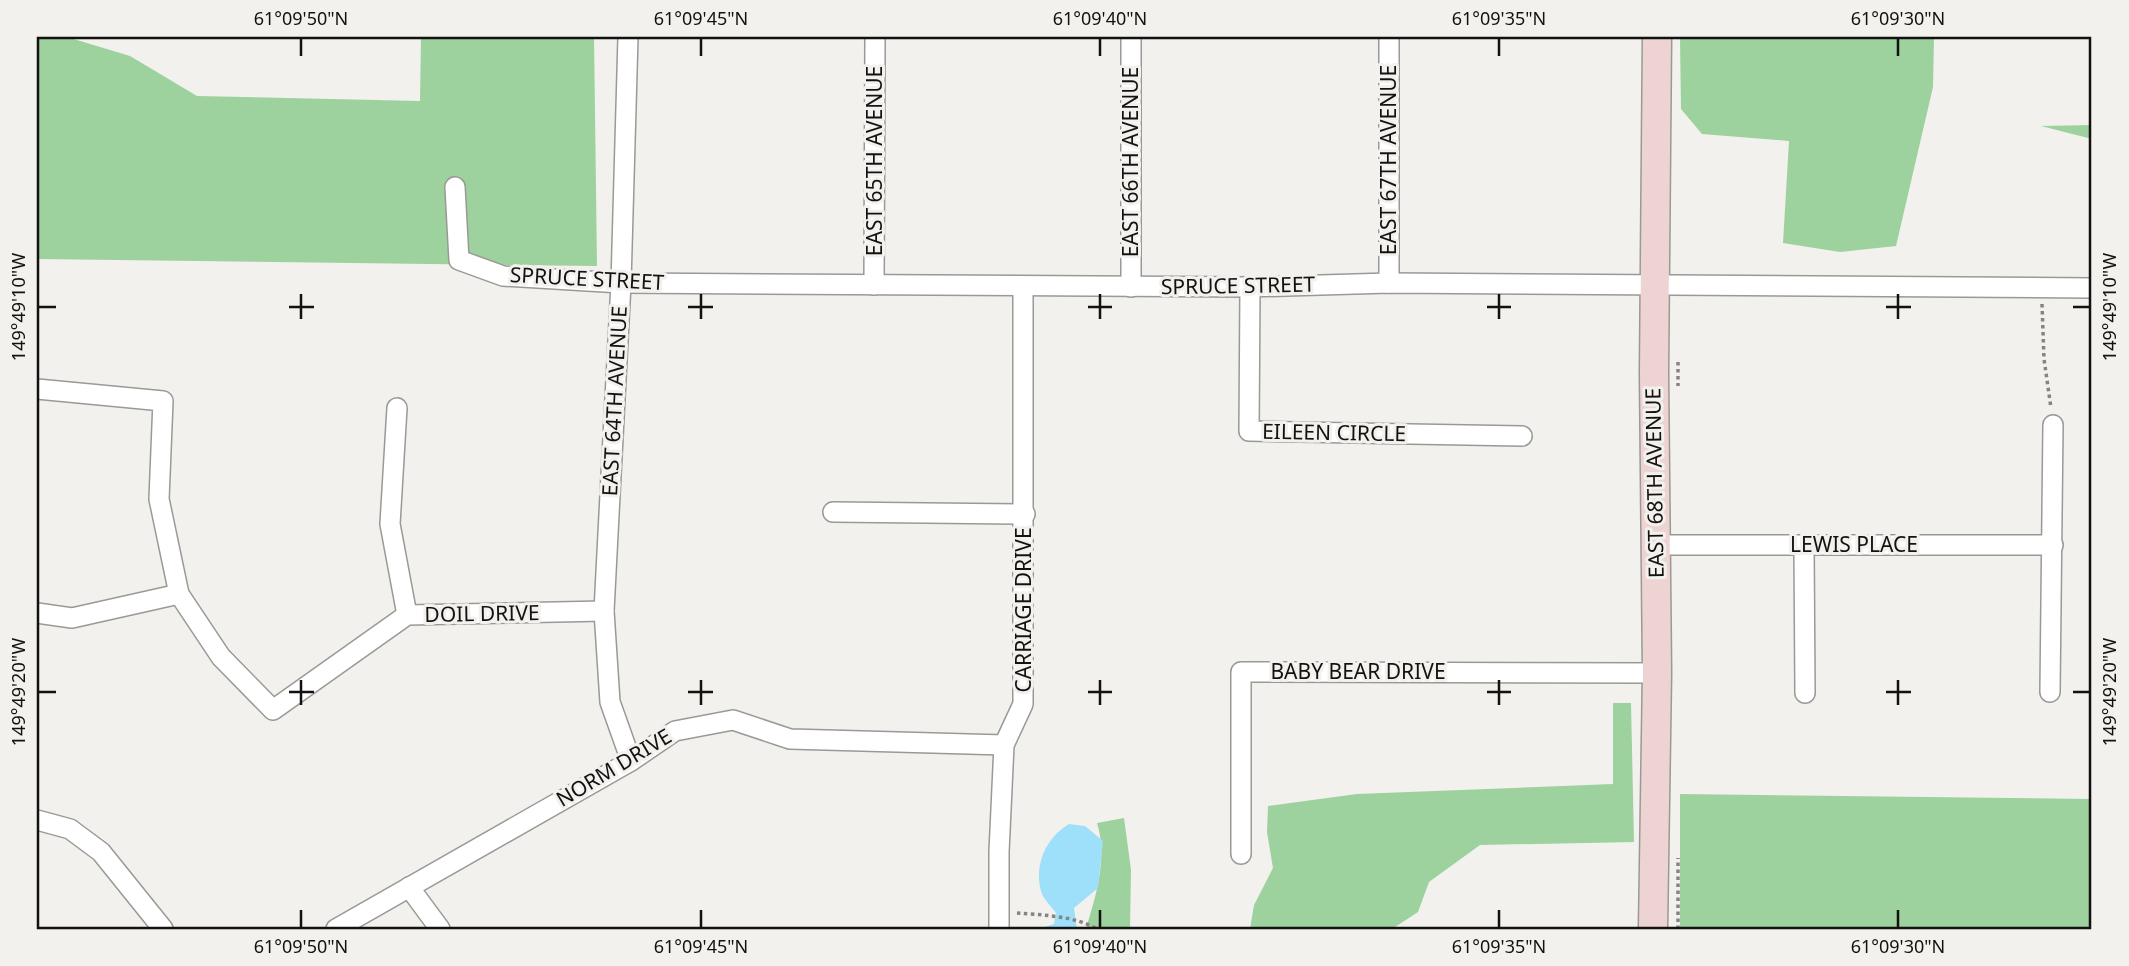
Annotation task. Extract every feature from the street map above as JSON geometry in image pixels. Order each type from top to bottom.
[{"type":"street","name":"EAST 64TH AVENUE","points":[[628,37],[621,283],[604,611],[610,702],[631,761]]},
{"type":"street","name":"EAST 65TH AVENUE","points":[[874,285],[875,37]]},
{"type":"street","name":"EAST 66TH AVENUE","points":[[1131,37],[1131,287]]},
{"type":"street","name":"EAST 67TH AVENUE","points":[[1389,37],[1389,283]]},
{"type":"street","name":"EAST 68TH AVENUE","points":[[1653,929],[1657,673],[1657,37]]},
{"type":"street","name":"SPRUCE STREET","points":[[455,187],[460,260],[503,276],[621,283],[1131,287],[1389,283],[2092,288]]},
{"type":"street","name":"CARRIAGE DRIVE","points":[[999,929],[1004,745],[1023,704],[1023,286]]},
{"type":"street","name":"EILEEN CIRCLE","points":[[1250,287],[1249,431],[1522,436]]},
{"type":"street","name":"DOIL DRIVE","points":[[37,389],[163,401],[159,499],[180,594],[221,657],[273,710],[407,615],[604,611]]},
{"type":"street","points":[[397,408],[390,524],[407,615]]},
{"type":"street","points":[[2050,692],[2053,425]]},
{"type":"street","points":[[833,512],[1025,514]]},
{"type":"street","name":"LEWIS PLACE","points":[[1655,545],[2053,545]]},
{"type":"street","points":[[1804,546],[1805,693]]},
{"type":"street","points":[[37,613],[72,618],[180,594]]},
{"type":"street","name":"BABY BEAR DRIVE","points":[[1241,854],[1241,672],[1657,673]]},
{"type":"street","name":"NORM DRIVE","points":[[336,929],[631,761],[675,731],[733,720],[790,739],[1004,745]]},
{"type":"street","points":[[37,820],[70,829],[101,852],[163,929]]},
{"type":"street","points":[[409,887],[440,929]]},
{"type":"path","points":[[2042,288],[2045,359],[2053,425]]},
{"type":"path","points":[[1012,913],[1044,915],[1080,922],[1097,929]]},
{"type":"green space","points":[[37,37],[67,37],[130,56],[197,96],[420,101],[421,37],[594,37],[597,266],[37,259]]},
{"type":"green space","points":[[1680,37],[1934,37],[1933,87],[1896,246],[1840,252],[1783,243],[1789,141],[1702,134],[1681,109]]},
{"type":"green space","points":[[2092,125],[2092,139],[2041,126]]},
{"type":"green space","points":[[1613,703],[1631,703],[1634,842],[1480,845],[1429,882],[1418,912],[1392,929],[1250,929],[1254,905],[1273,868],[1267,832],[1268,806],[1357,794],[1613,784]]},
{"type":"green space","points":[[1680,794],[2092,799],[2092,929],[1680,929]]},
{"type":"green space","points":[[1124,818],[1131,870],[1130,929],[1086,929],[1101,863],[1097,823]]},
{"type":"water","points":[[1069,824],[1085,826],[1103,841],[1098,888],[1074,908],[1077,929],[1038,929],[1054,924],[1056,913],[1041,891],[1041,862],[1048,844]]}]
